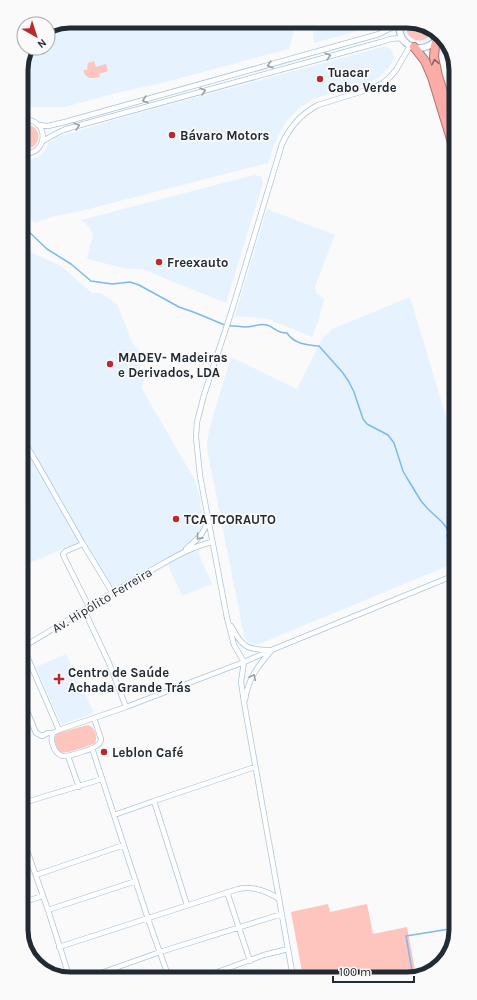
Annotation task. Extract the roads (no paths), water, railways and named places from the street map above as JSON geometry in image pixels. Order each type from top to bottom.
[{"type":"highway","points":[[437,40],[434,57],[438,76],[449,110]]},
{"type":"highway","points":[[410,45],[424,61],[432,77],[449,133]]},
{"type":"street","points":[[38,125],[48,126],[64,122],[379,34],[391,28]]},
{"type":"street","points":[[399,28],[402,38],[410,45]]},
{"type":"street","points":[[42,142],[54,134],[66,129],[386,40],[400,38],[410,45],[421,48],[427,47],[436,39]]},
{"type":"street","points":[[292,972],[245,708],[241,682],[244,662],[234,645],[227,618],[198,463],[196,437],[197,422],[277,165],[282,144],[291,127],[303,114],[318,104],[374,88],[386,81],[396,70],[410,45]]},
{"type":"street","points":[[28,120],[31,120],[38,125],[43,132],[40,147],[36,151],[28,154]]},
{"type":"street","points":[[28,448],[112,592]]},
{"type":"street","points":[[182,552],[202,535],[208,516]]},
{"type":"street","points":[[182,552],[212,542]]},
{"type":"street","points":[[83,544],[64,552],[64,557],[89,607]]},
{"type":"street","name":"Av. Hipólito Ferreira","points":[[28,644],[112,592],[182,552]]},
{"type":"street","points":[[28,713],[36,733],[42,736],[48,733],[53,733],[244,662],[449,577]]},
{"type":"street","points":[[84,610],[109,663],[126,707]]},
{"type":"street","points":[[227,618],[236,635],[243,644],[255,650],[272,650]]},
{"type":"street","points":[[245,708],[247,691],[252,676],[272,650]]},
{"type":"street","points":[[28,659],[59,730]]},
{"type":"street","points":[[53,733],[51,738],[55,751],[63,756],[68,756],[92,748],[101,742],[94,718]]},
{"type":"street","points":[[92,748],[167,972]]},
{"type":"street","points":[[68,756],[78,787]]},
{"type":"street","points":[[114,816],[255,767]]},
{"type":"street","points":[[28,801],[102,779]]},
{"type":"street","points":[[154,801],[186,905]]},
{"type":"street","points":[[36,875],[124,845]]},
{"type":"street","points":[[28,853],[68,972]]},
{"type":"street","points":[[48,910],[136,881]]},
{"type":"street","points":[[59,947],[238,889],[250,888],[268,892],[279,899]]},
{"type":"street","points":[[227,892],[250,961]]},
{"type":"street","points":[[28,901],[43,896]]},
{"type":"street","points":[[104,972],[160,952],[282,914]]},
{"type":"street","points":[[218,972],[264,955],[288,949]]},
{"type":"waterway","points":[[28,231],[47,249],[71,264],[91,281],[112,284],[130,282],[139,285],[179,307],[227,326],[245,327],[262,324],[267,325],[278,331],[287,333],[297,342],[319,346],[349,382],[363,419],[367,424],[388,435],[394,443],[403,471],[421,501],[446,527],[449,541]]},
{"type":"waterway","points":[[412,972],[406,936],[449,929]]},
{"type":"place","name":"Tuacar Cabo Verde","points":[[320,79]]},
{"type":"place","name":"Bávaro Motors","points":[[172,135]]},
{"type":"place","name":"Freexauto","points":[[159,262]]},
{"type":"place","name":"MADEV- Madeiras e Derivados, LDA","points":[[110,364]]},
{"type":"place","name":"TCA TCORAUTO","points":[[176,519]]},
{"type":"place","name":"Centro de Saúde Achada Grande Trás","points":[[59,679]]},
{"type":"place","name":"Leblon Café","points":[[104,752]]}]
